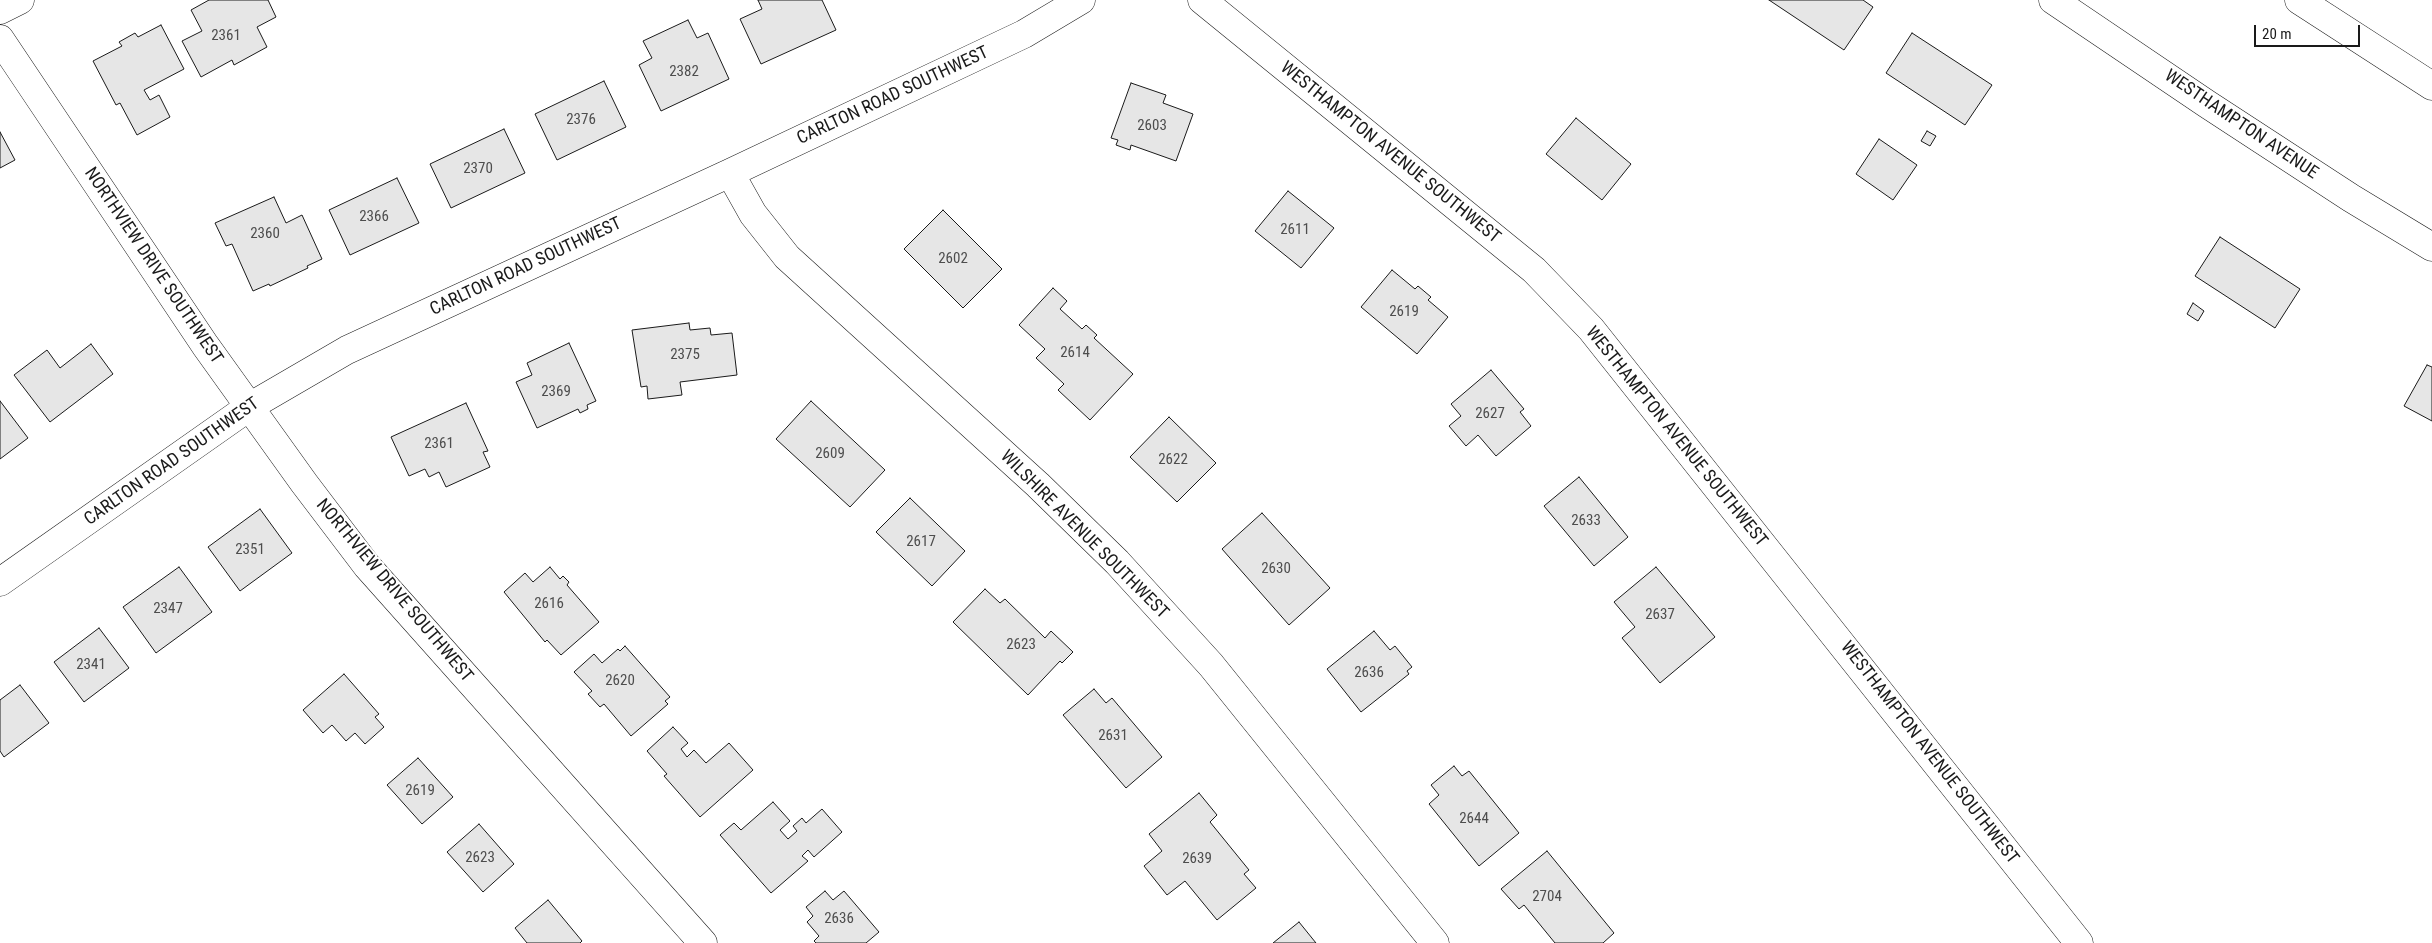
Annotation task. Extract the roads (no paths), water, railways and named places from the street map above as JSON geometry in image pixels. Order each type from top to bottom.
[{"type":"street","points":[[0,10],[20,0]]},
{"type":"street","name":"CARLTON ROAD SOUTHWEST","points":[[0,582],[250,407],[347,350],[730,173],[1024,34],[1081,0]]},
{"type":"street","name":"WESTHAMPTON AVENUE SOUTHWEST","points":[[1202,0],[1534,270],[1591,330],[2079,943]]},
{"type":"street","name":"WESTHAMPTON AVENUE","points":[[2053,0],[2351,198],[2432,247]]},
{"type":"street","points":[[2299,0],[2432,86]]},
{"type":"street","name":"NORTHVIEW DRIVE SOUTHWEST","points":[[0,39],[205,345],[304,483],[367,566],[703,943]]},
{"type":"street","name":"WILSHIRE AVENUE SOUTHWEST","points":[[730,173],[753,214],[787,257],[1038,485],[1124,570],[1211,665],[1435,943]]}]
